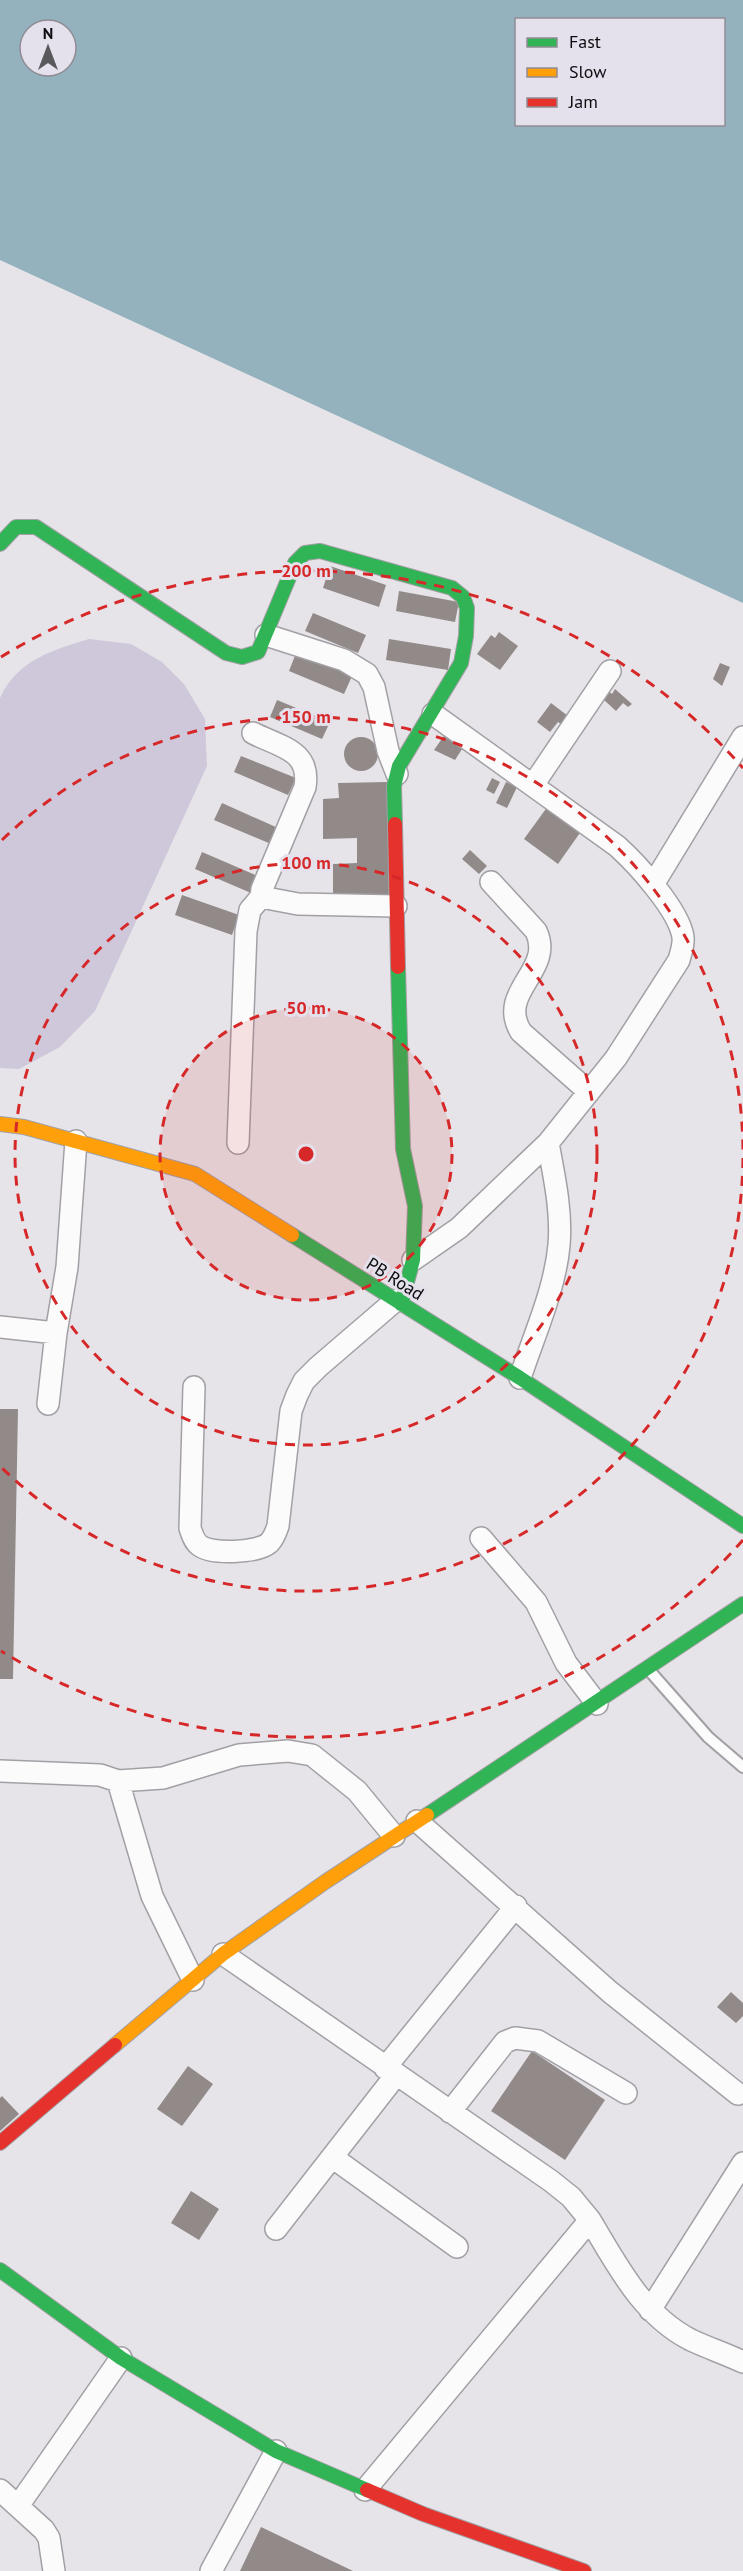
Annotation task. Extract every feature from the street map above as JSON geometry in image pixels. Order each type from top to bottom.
[{"type":"street","points":[[0,544],[16,526],[36,526],[226,653],[239,658],[248,658],[258,652],[295,563],[300,555],[309,551],[320,551],[452,588],[462,594],[466,602],[464,653],[459,670],[399,766],[394,786],[403,1149],[415,1206],[413,1260],[398,1302],[304,1381],[291,1411],[278,1526],[275,1536],[259,1548],[215,1551],[197,1544],[192,1535],[190,1528],[194,1387]]},
{"type":"street","points":[[266,635],[344,660],[367,674],[374,687],[388,751],[397,774]]},
{"type":"street","points":[[533,785],[610,671]]},
{"type":"street","points":[[413,1260],[459,1228],[548,1143],[621,1050],[680,960],[683,935],[654,883],[617,846],[433,714]]},
{"type":"street","points":[[238,1143],[246,931],[250,910],[261,897],[262,889],[305,788],[307,774],[298,755],[252,733]]},
{"type":"street","points":[[654,883],[743,737]]},
{"type":"street","points":[[491,882],[536,931],[540,939],[536,964],[514,1002],[516,1022],[521,1032],[589,1092]]},
{"type":"street","points":[[261,897],[298,904],[396,906]]},
{"type":"street","name":"PB Road","points":[[0,1124],[24,1127],[195,1174],[520,1378],[743,1526]]},
{"type":"street","points":[[48,1404],[56,1333],[67,1267],[76,1142]]},
{"type":"street","points":[[520,1378],[554,1276],[559,1242],[558,1209],[548,1143]]},
{"type":"street","points":[[0,1327],[56,1333]]},
{"type":"street","points":[[481,1538],[536,1602],[561,1655],[597,1704]]},
{"type":"street","points":[[0,2144],[223,1954],[394,1836],[597,1704],[743,1604]]},
{"type":"street","points":[[0,1771],[100,1775],[118,1781],[163,1778],[239,1755],[288,1751],[312,1755],[357,1791],[394,1836]]},
{"type":"street","points":[[118,1781],[152,1896],[193,1980]]},
{"type":"street","points":[[417,1821],[516,1906],[610,1992],[738,2094]]},
{"type":"street","points":[[276,2229],[332,2157],[390,2072],[516,1906]]},
{"type":"street","points":[[223,1954],[390,2072],[551,2181],[571,2197],[590,2220],[628,2283],[650,2310],[690,2339],[743,2362]]},
{"type":"street","points":[[450,2112],[505,2042],[515,2038],[538,2041],[626,2093]]},
{"type":"street","points":[[332,2157],[457,2247]]},
{"type":"street","points":[[650,2310],[743,2163]]},
{"type":"street","points":[[365,2490],[590,2220]]},
{"type":"street","points":[[0,2270],[121,2358],[276,2451],[423,2514],[584,2571]]},
{"type":"street","points":[[18,2506],[121,2358]]},
{"type":"street","points":[[211,2571],[276,2451]]},
{"type":"street","points":[[0,2490],[49,2538],[54,2571]]},
{"type":"lane","points":[[648,1669],[708,1737],[743,1767]]},
{"type":"shaded area","points":[[89,639],[131,644],[162,662],[184,684],[205,719],[207,766],[95,1011],[60,1047],[19,1069],[0,1068],[0,698],[16,674],[37,658]]},
{"type":"water","points":[[0,0],[743,0],[743,603],[0,260]]},
{"type":"building","points":[[330,566],[386,585],[379,607],[323,588]]},
{"type":"building","points":[[399,591],[459,602],[455,622],[396,611]]},
{"type":"building","points":[[313,613],[366,635],[358,653],[305,631]]},
{"type":"building","points":[[499,632],[518,646],[500,670],[477,654],[491,635],[495,638]]},
{"type":"building","points":[[389,639],[451,649],[448,670],[386,660]]},
{"type":"building","points":[[296,653],[352,676],[344,694],[289,671]]},
{"type":"building","points":[[720,663],[730,667],[722,686],[713,679]]},
{"type":"building","points":[[615,689],[632,704],[628,707],[623,703],[616,711],[604,700],[607,690],[612,694]]},
{"type":"building","points":[[277,700],[330,722],[322,739],[270,717]]},
{"type":"building","points":[[551,703],[572,719],[565,727],[558,722],[550,732],[537,722]]},
{"type":"building","points":[[446,733],[464,746],[455,760],[434,750]]},
{"type":"building","points":[[361,737],[373,742],[378,754],[373,766],[361,771],[349,766],[344,754],[349,742]]},
{"type":"building","points":[[241,756],[296,778],[288,795],[234,772]]},
{"type":"building","points":[[492,778],[500,782],[494,794],[486,790]]},
{"type":"building","points":[[387,782],[389,894],[333,895],[333,864],[357,863],[357,838],[323,839],[323,799],[339,798],[338,783]]},
{"type":"building","points":[[506,782],[517,787],[507,808],[496,803]]},
{"type":"building","points":[[222,803],[278,828],[271,844],[214,820]]},
{"type":"building","points":[[548,806],[582,830],[558,864],[524,839]]},
{"type":"building","points":[[470,850],[487,866],[479,874],[462,859]]},
{"type":"building","points":[[202,852],[258,876],[251,893],[195,869]]},
{"type":"building","points":[[182,895],[239,915],[232,935],[175,915]]},
{"type":"building","points":[[0,1409],[18,1409],[13,1679],[0,1679]]},
{"type":"building","points":[[731,1992],[743,2003],[743,2016],[736,2023],[717,2007]]},
{"type":"building","points":[[532,2051],[605,2100],[565,2160],[491,2111]]},
{"type":"building","points":[[188,2066],[213,2084],[182,2126],[157,2109]]},
{"type":"building","points":[[2,2096],[19,2114],[0,2131],[0,2098]]},
{"type":"building","points":[[191,2191],[219,2209],[199,2240],[171,2223]]},
{"type":"building","points":[[261,2527],[353,2571],[240,2571]]},
{"type":"traffic: fast","points":[[0,544],[16,527],[36,527],[226,653],[242,657],[258,652],[295,563],[305,553],[320,551],[452,588],[463,597],[467,608],[466,636],[461,663],[399,766],[394,786],[395,824]]},
{"type":"traffic: fast","points":[[398,967],[403,1149],[415,1206],[413,1260],[401,1304]]},
{"type":"traffic: fast","points":[[292,1235],[520,1378],[743,1526]]},
{"type":"traffic: fast","points":[[427,1815],[743,1604]]},
{"type":"traffic: fast","points":[[0,2270],[121,2358],[276,2451],[367,2490]]},
{"type":"traffic: slow","points":[[0,1124],[24,1127],[195,1174],[292,1235]]},
{"type":"traffic: slow","points":[[115,2045],[223,1954],[325,1882],[427,1815]]},
{"type":"traffic: jam","points":[[395,824],[398,967]]},
{"type":"traffic: jam","points":[[0,2143],[115,2045]]},
{"type":"traffic: jam","points":[[367,2490],[423,2514],[584,2571]]}]
